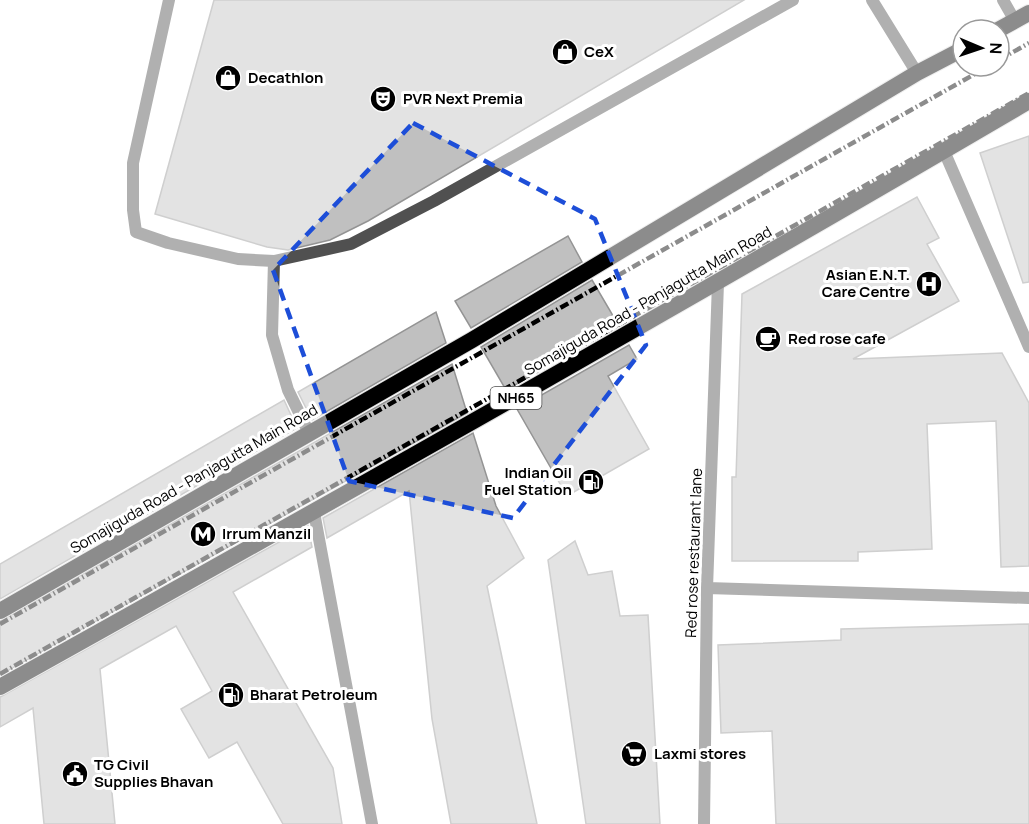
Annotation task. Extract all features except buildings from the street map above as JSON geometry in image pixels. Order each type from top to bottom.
[{"type":"highway","name":"Somajiguda Road - Panjagutta Main Road","points":[[0,611],[472,340],[917,73],[951,55]]},
{"type":"highway","name":"Somajiguda Road - Panjagutta Main Road","points":[[0,687],[718,283],[1029,101]]},
{"type":"street","points":[[170,0],[133,163],[133,210],[136,232],[168,243],[238,259],[274,261],[351,244],[434,201],[793,0]]},
{"type":"street","points":[[872,0],[917,73]]},
{"type":"street","points":[[1003,0],[1022,17]]},
{"type":"street","points":[[944,151],[1029,347]]},
{"type":"street","points":[[274,261],[272,335],[288,390],[309,434]]},
{"type":"street","name":"Red rose restaurant lane","points":[[704,824],[707,588],[718,283]]},
{"type":"street","points":[[314,512],[372,824]]},
{"type":"street","points":[[707,588],[1029,598]]},
{"type":"highlighted area","points":[[413,123],[595,219],[646,345],[513,518],[349,481],[273,270]]},
{"type":"railway","points":[[1011,53],[1029,43]]},
{"type":"railway","points":[[0,624],[968,78]]},
{"type":"railway","points":[[0,674],[1029,93]]},
{"type":"place","name":"CeX","points":[[565,52]]},
{"type":"place","name":"Decathlon","points":[[228,78]]},
{"type":"place","name":"PVR Next Premia","points":[[383,99]]},
{"type":"place","name":"Asian E.N.T. Care Centre","points":[[929,284]]},
{"type":"place","name":"Red rose cafe","points":[[768,339]]},
{"type":"place","name":"Indian Oil Fuel Station","points":[[591,482]]},
{"type":"place","name":"Irrum Manzil","points":[[203,534]]},
{"type":"place","name":"Bharat Petroleum","points":[[231,695]]},
{"type":"place","name":"Laxmi stores","points":[[634,754]]},
{"type":"place","name":"TG Civil Supplies Bhavan","points":[[75,774]]}]
